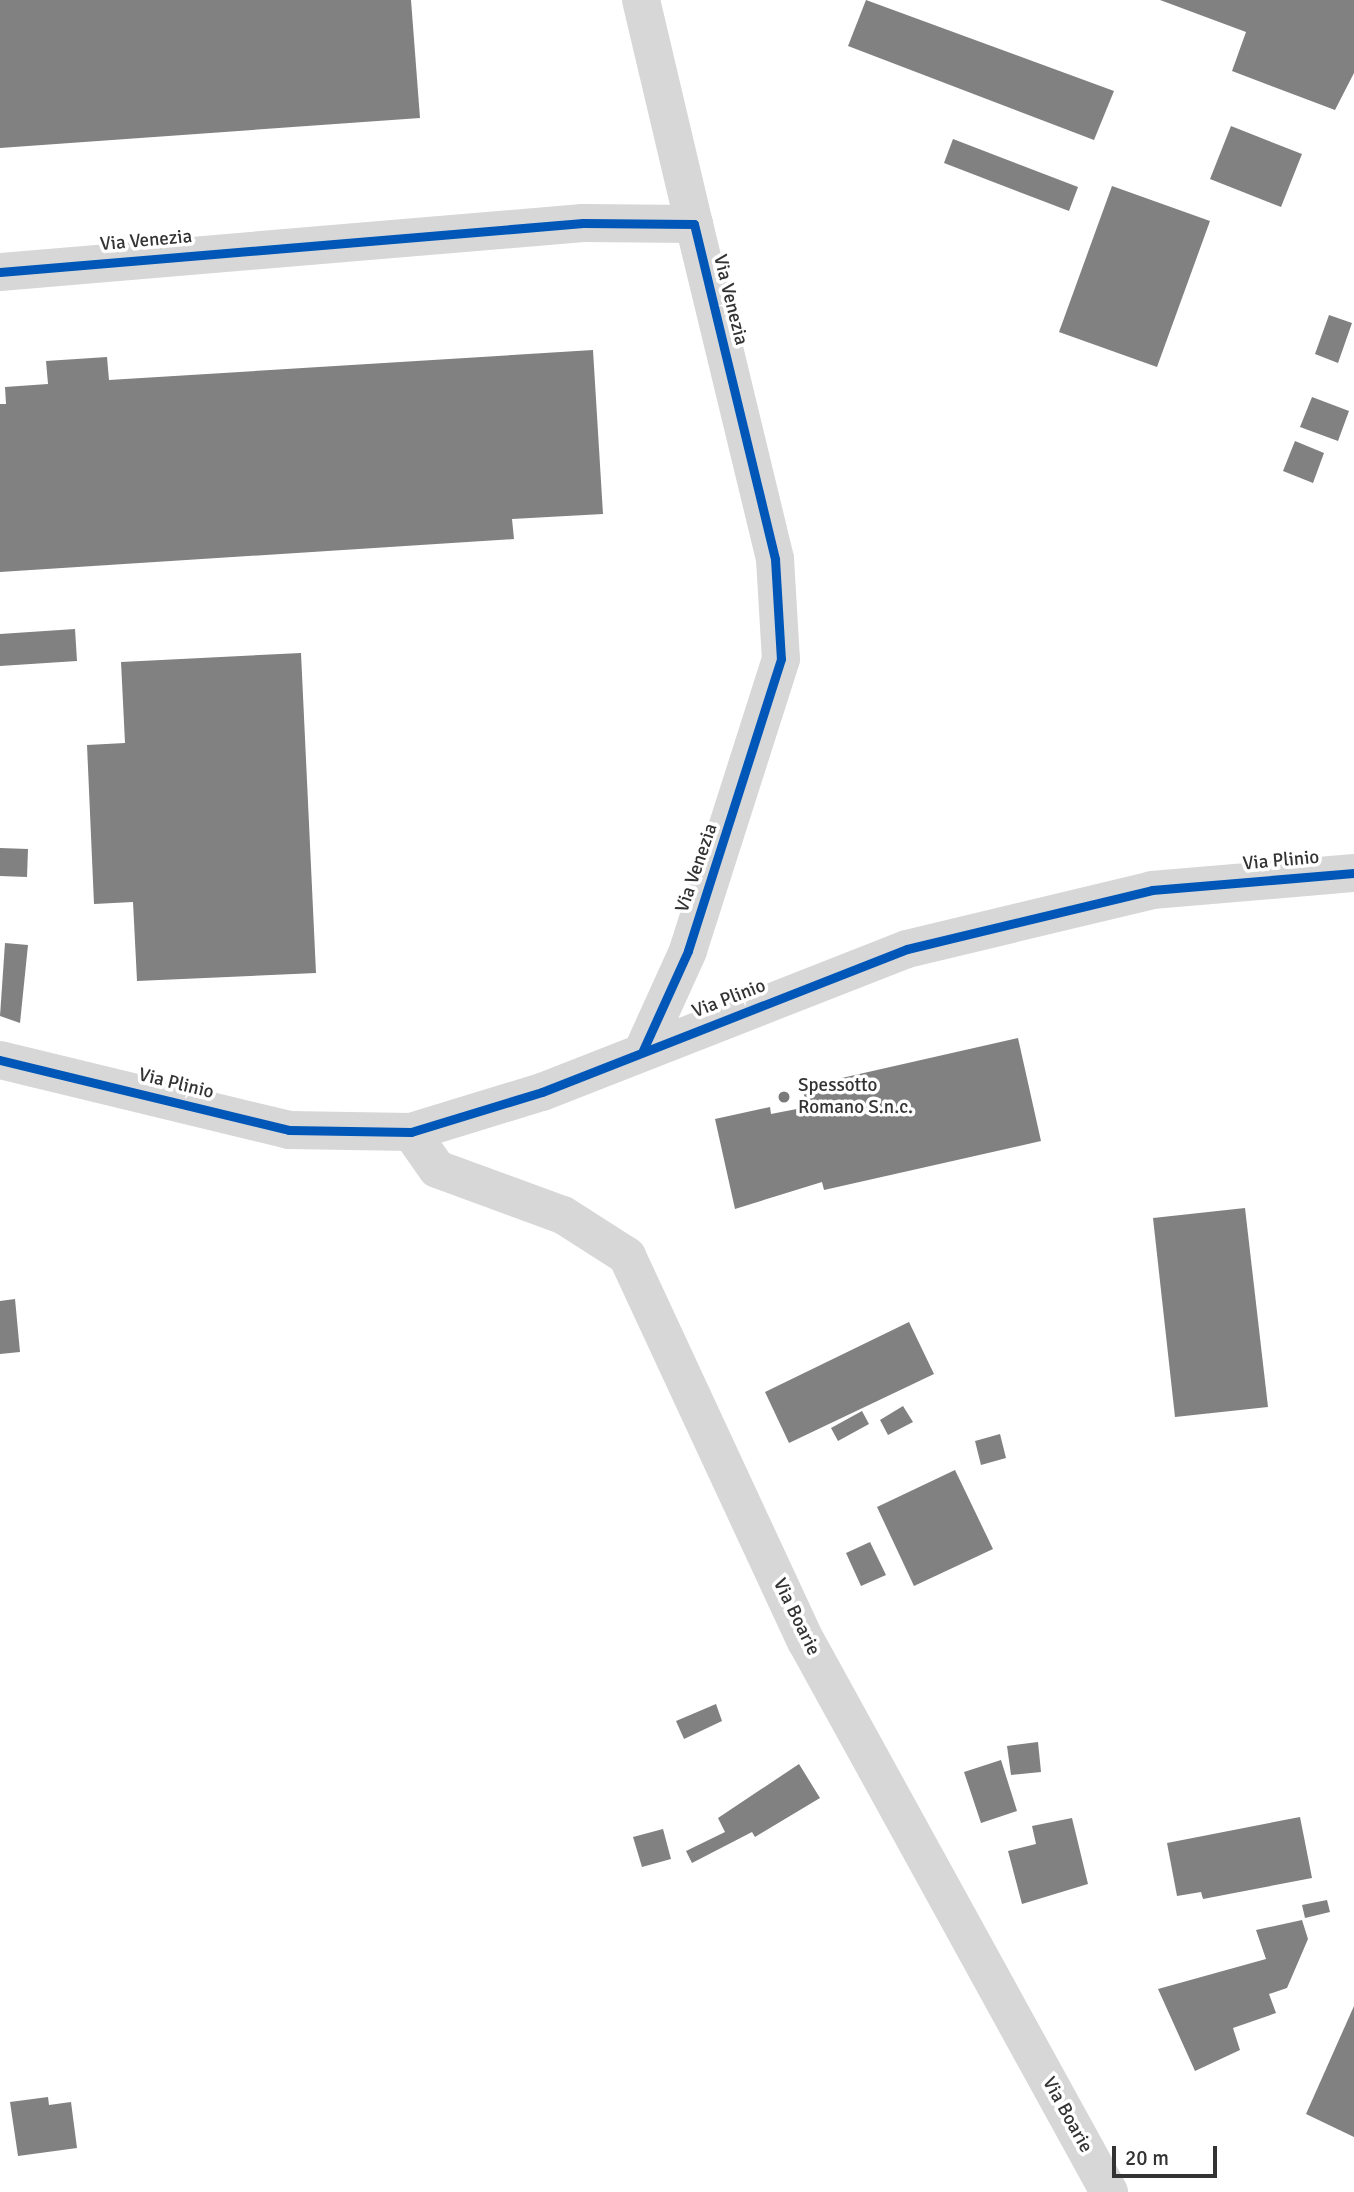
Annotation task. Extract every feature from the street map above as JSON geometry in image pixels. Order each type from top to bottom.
[{"type":"street","points":[[641,0],[694,224]]},
{"type":"street","name":"Via Venezia","points":[[0,272],[583,223],[694,224],[775,559],[781,659],[688,951],[643,1051]]},
{"type":"street","name":"Via Plinio","points":[[0,1060],[289,1130],[411,1132],[542,1092],[908,949],[1034,915],[1152,890],[1354,873]]},
{"type":"street","name":"Via Boarie","points":[[411,1132],[437,1169],[563,1215],[627,1256],[806,1641],[1109,2192]]},
{"type":"building","points":[[0,0],[411,0],[420,118],[0,148]]},
{"type":"building","points":[[866,0],[1114,91],[1094,140],[848,46]]},
{"type":"building","points":[[1160,0],[1354,0],[1354,73],[1335,110],[1232,71],[1246,32]]},
{"type":"building","points":[[1231,126],[1302,154],[1281,207],[1210,179]]},
{"type":"building","points":[[953,139],[1078,187],[1069,211],[944,163]]},
{"type":"building","points":[[1112,186],[1210,221],[1157,367],[1059,332]]},
{"type":"building","points":[[1329,315],[1352,323],[1338,363],[1315,354]]},
{"type":"building","points":[[593,350],[603,514],[512,519],[514,539],[0,572],[0,404],[6,404],[5,387],[48,384],[46,361],[107,357],[109,380]]},
{"type":"building","points":[[1312,397],[1349,411],[1338,441],[1300,427]]},
{"type":"building","points":[[1295,441],[1324,453],[1313,483],[1283,471]]},
{"type":"building","points":[[75,629],[77,661],[0,666],[0,634]]},
{"type":"building","points":[[301,653],[316,973],[137,981],[133,902],[94,904],[87,745],[125,743],[121,662]]},
{"type":"building","points":[[0,848],[28,849],[27,877],[0,876]]},
{"type":"building","points":[[5,943],[28,945],[20,1023],[0,1016]]},
{"type":"building","points":[[1018,1038],[1041,1141],[824,1190],[822,1182],[735,1209],[715,1119],[770,1107],[771,1114],[807,1107],[802,1087]]},
{"type":"building","points":[[1245,1208],[1268,1407],[1175,1417],[1153,1218]]},
{"type":"building","points":[[15,1299],[20,1352],[0,1354],[0,1301]]},
{"type":"building","points":[[909,1322],[934,1374],[789,1443],[765,1392]]},
{"type":"building","points":[[903,1406],[913,1422],[888,1435],[880,1420]]},
{"type":"building","points":[[862,1411],[869,1424],[838,1441],[831,1428]]},
{"type":"building","points":[[1000,1434],[1006,1458],[981,1465],[975,1441]]},
{"type":"building","points":[[955,1470],[993,1549],[914,1586],[877,1507]]},
{"type":"building","points":[[870,1542],[886,1575],[861,1586],[846,1553]]},
{"type":"building","points":[[716,1704],[722,1721],[684,1739],[676,1721]]},
{"type":"building","points":[[1038,1742],[1041,1772],[1011,1775],[1007,1746]]},
{"type":"building","points":[[1001,1760],[1017,1811],[981,1823],[964,1772]]},
{"type":"building","points":[[799,1764],[820,1798],[755,1837],[752,1832],[692,1863],[686,1851],[725,1832],[718,1818]]},
{"type":"building","points":[[1300,1817],[1312,1878],[1203,1899],[1201,1892],[1177,1896],[1167,1843]]},
{"type":"building","points":[[1072,1818],[1088,1884],[1022,1904],[1008,1851],[1036,1844],[1032,1826]]},
{"type":"building","points":[[663,1829],[671,1859],[642,1867],[633,1837]]},
{"type":"building","points":[[1327,1900],[1330,1912],[1305,1918],[1302,1905]]},
{"type":"building","points":[[1302,1920],[1308,1939],[1287,1988],[1269,1994],[1276,2013],[1233,2028],[1240,2050],[1195,2071],[1158,1989],[1266,1959],[1256,1930]]},
{"type":"building","points":[[1354,2006],[1354,2137],[1306,2114]]},
{"type":"building","points":[[48,2097],[49,2105],[71,2102],[77,2148],[18,2156],[10,2102]]},
{"type":"cycle path","points":[[0,272],[583,223],[694,224],[775,559],[781,659],[688,951],[643,1050]]},
{"type":"cycle path","points":[[0,1060],[289,1130],[411,1132],[542,1092],[907,949],[1152,890],[1354,873]]},
{"type":"place","name":"Spessotto Romano S.n.c.","points":[[784,1097]]}]
